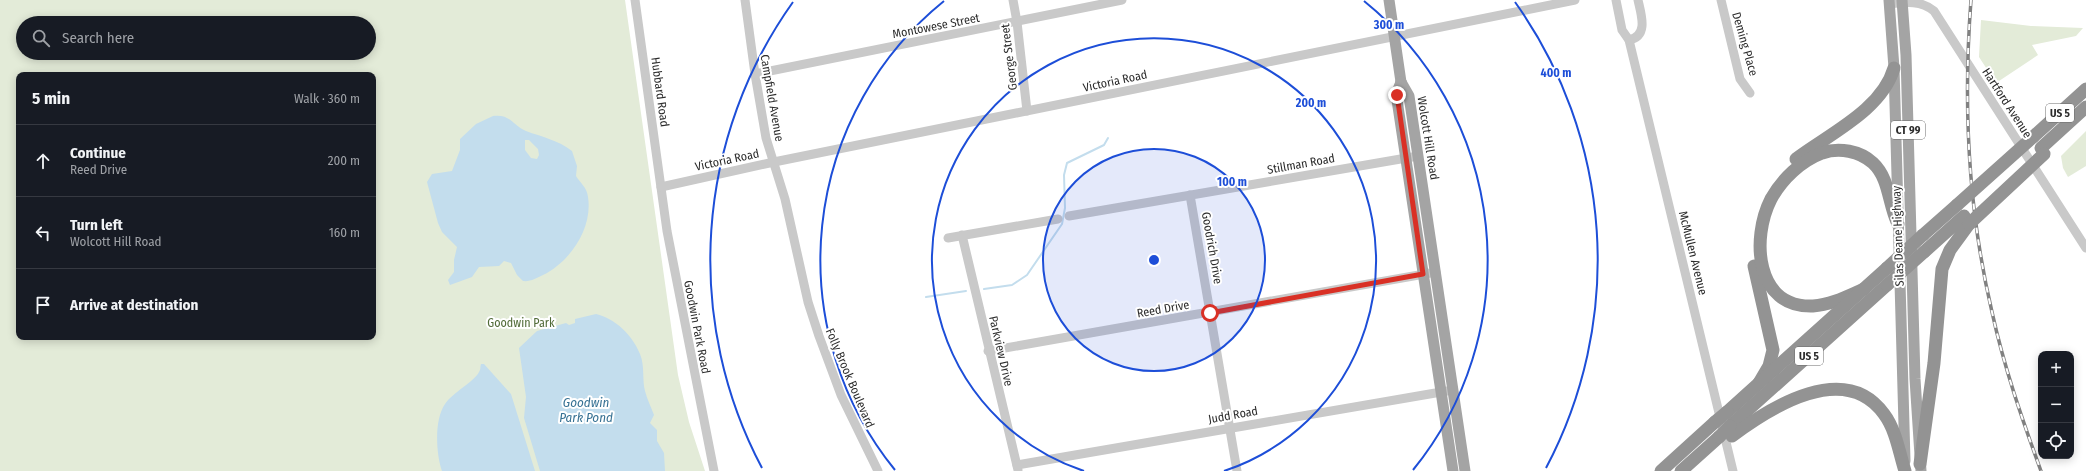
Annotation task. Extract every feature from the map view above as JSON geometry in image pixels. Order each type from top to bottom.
[{"type":"highway","points":[[1759,383],[1770,366],[1773,350],[1752,253],[1754,226],[1762,202],[1773,182],[1790,164],[1875,101],[1886,86],[1894,62]]},
{"type":"highway","name":"US 5","points":[[1661,471],[1957,205],[2039,146],[2086,89]]},
{"type":"highway","points":[[1921,468],[1934,363],[1942,269],[1950,250],[1967,220],[2039,146],[2056,143],[2084,110]]},
{"type":"highway","points":[[1864,289],[1837,301],[1814,306],[1792,303],[1779,295],[1766,279],[1761,257],[1762,228],[1770,200],[1787,178],[1808,160],[1829,151],[1849,151],[1866,158],[1878,169],[1887,186],[1898,224]]},
{"type":"highway","name":"US 5","points":[[1681,471],[1720,441],[1924,252],[1967,220]]},
{"type":"highway","points":[[1731,431],[1801,396],[1826,390],[1848,391],[1867,399],[1884,414],[1894,436],[1905,471]]},
{"type":"highway","points":[[1685,471],[1700,463],[1720,441]]},
{"type":"main road","points":[[1389,0],[1401,82]]},
{"type":"main road","name":"Silas Deane Highway","points":[[1903,1],[1906,55],[1915,374],[1921,468]]},
{"type":"main road","name":"Silas Deane Highway","points":[[1889,2],[1894,62],[1905,471]]},
{"type":"main road","points":[[1894,62],[1906,55]]},
{"type":"main road","name":"Wolcott Hill Road","points":[[1401,82],[1408,92],[1465,471]]},
{"type":"main road","name":"Wolcott Hill Road","points":[[1401,82],[1397,95],[1453,471]]},
{"type":"street","name":"Hubbard Road","points":[[635,0],[660,187]]},
{"type":"street","name":"Campfield Avenue","points":[[745,0],[754,74],[766,138],[785,199]]},
{"type":"street","name":"George Street","points":[[1013,0],[1017,22],[1027,111]]},
{"type":"street","name":"Montowese Street","points":[[754,74],[1122,0]]},
{"type":"street","name":"Victoria Road","points":[[660,187],[774,162],[1575,0]]},
{"type":"street","name":"McMullen Avenue","points":[[1616,0],[1622,30],[1629,40],[1733,471]]},
{"type":"street","points":[[1629,40],[1636,38],[1642,32],[1642,20],[1638,0]]},
{"type":"street","name":"Deming Place","points":[[1721,0],[1740,79],[1750,93]]},
{"type":"street","name":"Hartford Avenue","points":[[1889,2],[1903,1],[1922,3],[1934,11],[2086,248]]},
{"type":"street","name":"Stillman Road","points":[[1069,216],[1418,156]]},
{"type":"street","name":"Goodwin Park Road","points":[[660,187],[667,231],[714,471]]},
{"type":"street","name":"Goodrich Drive","points":[[1190,195],[1237,471]]},
{"type":"street","name":"Folly Brook Boulevard","points":[[785,199],[808,302],[819,336],[841,395],[878,471]]},
{"type":"street","points":[[948,238],[1058,219]]},
{"type":"street","name":"Parkview Drive","points":[[962,236],[988,352],[1017,468]]},
{"type":"street","name":"Reed Drive","points":[[988,352],[1436,272]]},
{"type":"street","name":"Judd Road","points":[[1017,468],[1229,428],[1453,390]]},
{"type":"green space","name":"Goodwin Park","points":[[0,0],[625,0],[678,375],[689,422],[705,471],[0,471]]},
{"type":"green space","points":[[1981,20],[2031,26],[2083,28],[2076,36],[2032,45],[2038,55],[1996,83],[1979,57]]},
{"type":"green space","points":[[2086,131],[2086,166],[2068,177],[2063,168],[2061,156]]},
{"type":"water","points":[[493,116],[508,118],[521,129],[556,141],[572,151],[577,166],[576,176],[585,188],[588,197],[589,209],[587,220],[578,243],[562,262],[553,269],[533,280],[523,281],[517,275],[511,263],[504,261],[499,266],[479,267],[472,277],[450,285],[448,280],[454,272],[454,260],[457,247],[442,232],[438,223],[427,182],[432,174],[452,171],[460,150],[460,139],[476,124]],"holes":[[[525,140],[529,140],[538,149],[539,155],[537,159],[531,158],[525,150]]]},
{"type":"water","name":"Goodwin Park Pond","points":[[596,314],[610,319],[628,334],[637,347],[642,363],[645,391],[654,415],[650,423],[657,430],[657,441],[664,453],[665,471],[540,471],[524,418],[526,397],[519,348],[537,331],[566,323],[569,325],[575,323],[575,319]]},
{"type":"water","points":[[481,364],[484,364],[511,394],[535,471],[442,471],[437,447],[441,411],[448,400],[477,376]]},
{"type":"waterway","points":[[984,289],[1012,285],[1027,275],[1062,224],[1065,208],[1064,175],[1067,163],[1104,145],[1108,138]]},
{"type":"waterway","points":[[926,297],[966,291]]},
{"type":"railway","points":[[1971,0],[1968,118],[1977,235],[1992,312],[2002,353],[2020,412],[2041,471]]},
{"type":"route","points":[[1210,313],[1423,274],[1397,95]]}]
